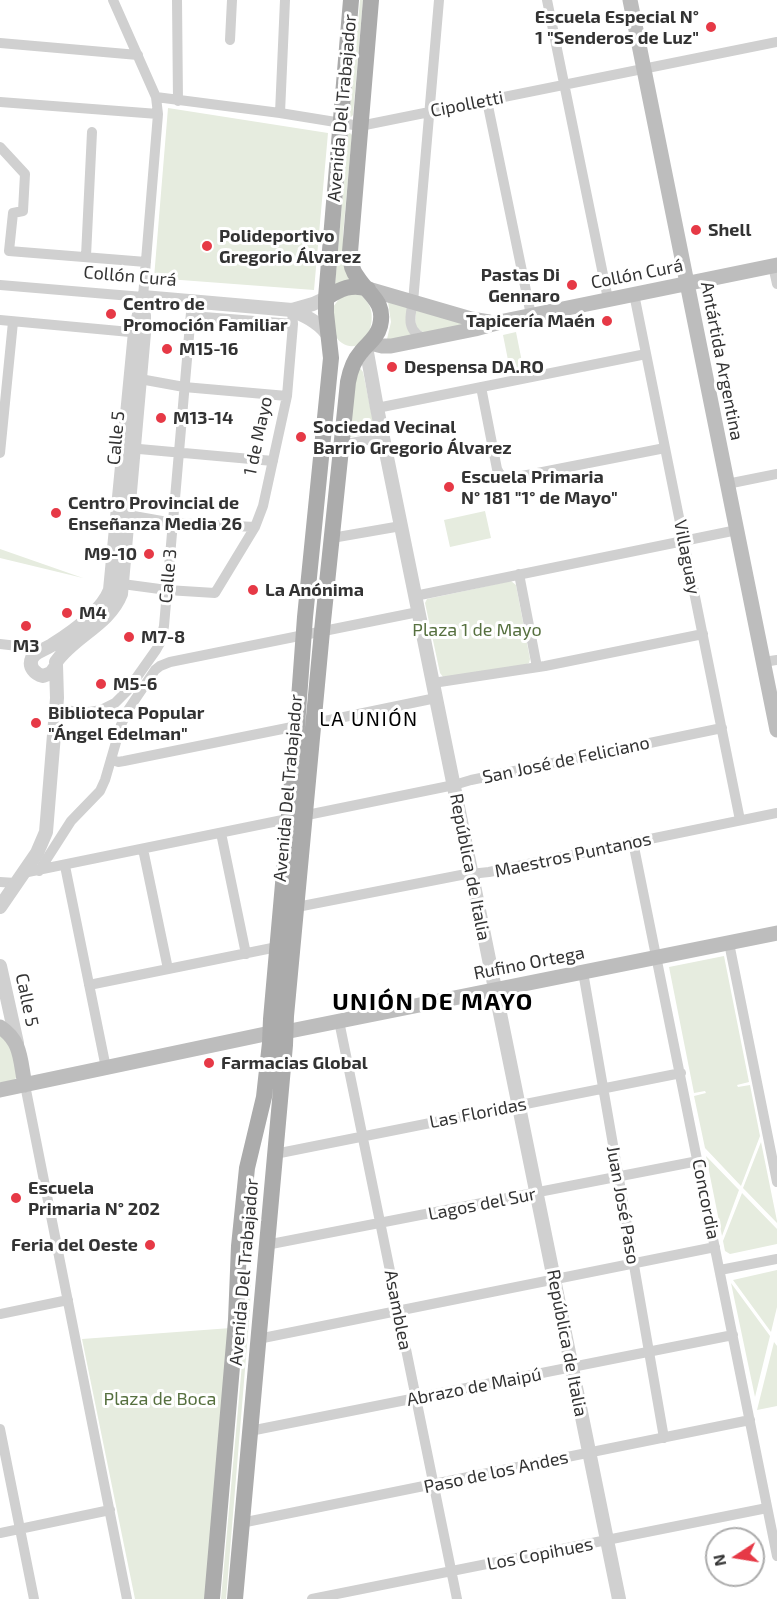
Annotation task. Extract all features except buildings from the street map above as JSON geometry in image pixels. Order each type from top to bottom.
[{"type":"main road","name":"Avenida Del Trabajador","points":[[235,1599],[275,1154],[278,1032],[277,947],[330,358],[326,298],[351,0]]},
{"type":"main road","name":"Avenida Del Trabajador","points":[[212,1599],[247,1168],[278,1032],[297,907],[322,631],[350,374],[356,360],[379,330],[381,318],[377,300],[356,276],[350,252],[371,0]]},
{"type":"main road","name":"Antártida Argentina","points":[[630,0],[736,530],[770,661],[777,730]]},
{"type":"main road","name":"Collón Curá","points":[[330,339],[346,351],[357,351],[368,345],[387,347],[775,265]]},
{"type":"main road","name":"Collón Curá","points":[[326,298],[349,287],[359,287],[477,321],[504,321]]},
{"type":"main road","name":"Rufino Ortega","points":[[2,1088],[777,933]]},
{"type":"main road","points":[[0,1027],[17,1043],[25,1085]]},
{"type":"street","points":[[0,44],[138,55],[113,0]]},
{"type":"street","points":[[177,0],[178,101]]},
{"type":"street","points":[[230,40],[232,0]]},
{"type":"street","points":[[280,113],[285,0]]},
{"type":"street","points":[[426,339],[416,333],[410,318],[439,0]]},
{"type":"street","points":[[547,0],[608,299]]},
{"type":"street","name":"Cipolletti","points":[[156,97],[360,126],[777,42]]},
{"type":"street","name":"Calle 5","points":[[56,664],[65,651],[109,615],[118,602],[117,583],[158,114],[156,97],[138,55]]},
{"type":"street","points":[[487,101],[531,315]]},
{"type":"street","points":[[0,102],[158,114]]},
{"type":"street","points":[[86,256],[92,132]]},
{"type":"street","points":[[0,147],[25,174],[23,211],[13,213],[9,251],[146,261]]},
{"type":"street","points":[[775,265],[777,284]]},
{"type":"street","name":"Collón Curá","points":[[0,285],[192,301],[292,317],[317,323],[330,339]]},
{"type":"street","name":"Villaguay","points":[[634,294],[740,820]]},
{"type":"street","name":"Collón Curá","points":[[191,316],[292,317],[326,298]]},
{"type":"street","name":"Calle 3","points":[[56,710],[95,712],[108,707],[121,697],[160,643],[164,626],[192,301]]},
{"type":"street","name":"1 de Mayo","points":[[167,590],[215,593],[255,527],[273,461],[287,396],[292,317]]},
{"type":"street","points":[[0,320],[140,333]]},
{"type":"street","points":[[0,453],[13,322]]},
{"type":"street","name":"Calle 5","points":[[40,652],[98,610],[117,583],[128,515],[129,448],[140,379],[140,333]]},
{"type":"street","name":"República de Italia","points":[[368,345],[377,408],[619,1599]]},
{"type":"street","points":[[377,408],[646,354]]},
{"type":"street","points":[[140,379],[184,387],[287,396]]},
{"type":"street","points":[[481,387],[497,469],[503,477],[512,478],[665,448]]},
{"type":"street","points":[[341,445],[383,437]]},
{"type":"street","points":[[129,448],[273,461]]},
{"type":"street","points":[[727,484],[777,474]]},
{"type":"street","points":[[128,515],[173,523],[255,527]]},
{"type":"street","points":[[332,538],[401,526]]},
{"type":"street","points":[[415,596],[736,530]]},
{"type":"street","points":[[519,574],[537,667]]},
{"type":"street","points":[[117,583],[167,590]]},
{"type":"street","points":[[39,871],[71,821],[100,791],[124,717],[154,670],[170,662],[418,612]]},
{"type":"street","points":[[433,683],[537,667],[703,634]]},
{"type":"street","points":[[0,644],[49,652],[56,664],[56,710],[46,832],[41,846],[0,907]]},
{"type":"street","points":[[40,652],[32,658],[31,662],[35,673],[47,675],[51,673],[56,664]]},
{"type":"street","points":[[315,723],[436,698]]},
{"type":"street","points":[[111,759],[118,762],[124,761],[297,726]]},
{"type":"street","name":"San José de Feliciano","points":[[0,882],[39,871],[722,728]]},
{"type":"street","name":"Maestros Puntanos","points":[[297,907],[489,872],[777,813]]},
{"type":"street","points":[[221,833],[246,954]]},
{"type":"street","name":"Concordia","points":[[633,842],[777,1556]]},
{"type":"street","points":[[143,849],[168,969]]},
{"type":"street","points":[[65,866],[106,1068]]},
{"type":"street","points":[[729,943],[777,1182]]},
{"type":"street","points":[[89,985],[277,947]]},
{"type":"street","name":"Calle 5","points":[[0,966],[17,1043]]},
{"type":"street","name":"Juan José Paso","points":[[583,972],[664,1438]]},
{"type":"street","name":"Asamblea","points":[[339,1021],[457,1599]]},
{"type":"street","name":"Las Floridas","points":[[275,1154],[681,1073]]},
{"type":"street","points":[[25,1085],[128,1599]]},
{"type":"street","name":"Lagos del Sur","points":[[266,1245],[698,1161]]},
{"type":"street","points":[[258,1339],[715,1247]]},
{"type":"street","points":[[720,1270],[777,1259]]},
{"type":"street","points":[[0,1314],[68,1300]]},
{"type":"street","name":"Abrazo de Maipú","points":[[250,1431],[733,1335]]},
{"type":"street","name":"Paso de los Andes","points":[[241,1523],[750,1420]]},
{"type":"street","points":[[0,1429],[34,1599]]},
{"type":"street","name":"Los Copihues","points":[[312,1599],[767,1508]]},
{"type":"street","points":[[0,1533],[110,1510]]},
{"type":"green space","points":[[360,0],[363,0],[351,117],[349,116]]},
{"type":"green space","points":[[168,108],[328,133],[314,290],[154,278]]},
{"type":"green space","points":[[348,134],[352,135],[343,244],[353,281],[335,285]]},
{"type":"green space","points":[[360,293],[368,304],[372,320],[363,342],[350,346],[342,343],[336,337],[333,307],[342,295]]},
{"type":"green space","points":[[388,302],[407,305],[413,335],[390,342],[387,339],[391,322]]},
{"type":"green space","points":[[416,310],[476,324],[426,334],[415,327]]},
{"type":"green space","points":[[516,332],[524,372],[511,375],[503,335]]},
{"type":"green space","points":[[360,368],[363,372],[374,430],[368,434],[350,437],[352,376]]},
{"type":"green space","points":[[485,511],[491,538],[450,547],[444,520]]},
{"type":"green space","points":[[0,549],[83,578],[0,558]]},
{"type":"green space","name":"Plaza 1 de Mayo","points":[[511,581],[516,585],[529,663],[443,677],[440,673],[425,603],[427,599]]},
{"type":"green space","points":[[724,956],[749,1082],[737,1085],[738,1087],[750,1085],[760,1136],[741,1186],[705,1148],[694,1096],[706,1093],[705,1091],[694,1093],[669,967]]},
{"type":"green space","points":[[0,1030],[8,1038],[17,1073],[15,1081],[0,1082]]},
{"type":"green space","points":[[761,1142],[777,1221],[777,1223],[743,1188]]},
{"type":"green space","points":[[706,1156],[739,1190],[722,1236]]},
{"type":"green space","points":[[742,1193],[777,1229],[777,1244],[730,1254],[725,1251],[723,1241]]},
{"type":"green space","points":[[251,1263],[250,1309],[226,1599],[221,1599]]},
{"type":"green space","points":[[777,1270],[777,1307],[771,1332],[733,1280]]},
{"type":"green space","points":[[731,1283],[770,1336],[755,1397]]},
{"type":"green space","name":"Plaza de Boca","points":[[231,1328],[208,1599],[135,1599],[82,1339]]},
{"type":"green space","points":[[774,1342],[777,1346],[777,1406],[757,1410]]},
{"type":"place","name":"Escuela Especial N° 1 \"Senderos de Luz\"","points":[[711,27]]},
{"type":"place","name":"Shell","points":[[696,230]]},
{"type":"place","name":"Polideportivo Gregorio Álvarez","points":[[207,246]]},
{"type":"place","name":"Pastas Di Gennaro","points":[[572,285]]},
{"type":"place","name":"Centro de Promoción Familiar","points":[[111,314]]},
{"type":"place","name":"Tapicería Maén","points":[[607,321]]},
{"type":"place","name":"M15-16","points":[[167,349]]},
{"type":"place","name":"Despensa DA.RO","points":[[392,367]]},
{"type":"place","name":"M13-14","points":[[161,418]]},
{"type":"place","name":"Sociedad Vecinal Barrio Gregorio Álvarez","points":[[301,437]]},
{"type":"place","name":"Escuela Primaria N° 181 \"1° de Mayo\"","points":[[449,487]]},
{"type":"place","name":"Centro Provincial de Enseñanza Media 26","points":[[56,513]]},
{"type":"place","name":"M9-10","points":[[149,554]]},
{"type":"place","name":"La Anónima","points":[[253,590]]},
{"type":"place","name":"M4","points":[[67,613]]},
{"type":"place","name":"M3","points":[[26,626]]},
{"type":"place","name":"M7-8","points":[[129,637]]},
{"type":"place","name":"M5-6","points":[[101,684]]},
{"type":"place","name":"Biblioteca Popular \"Ángel Edelman\"","points":[[36,723]]},
{"type":"place","name":"Farmacias Global","points":[[209,1063]]},
{"type":"place","name":"Escuela Primaria N° 202","points":[[16,1198]]},
{"type":"place","name":"Feria del Oeste","points":[[150,1245]]},
{"type":"district","name":"LA UNIÓN","points":[[369,719]]},
{"type":"district","name":"UNIÓN DE MAYO","points":[[433,1002]]}]
